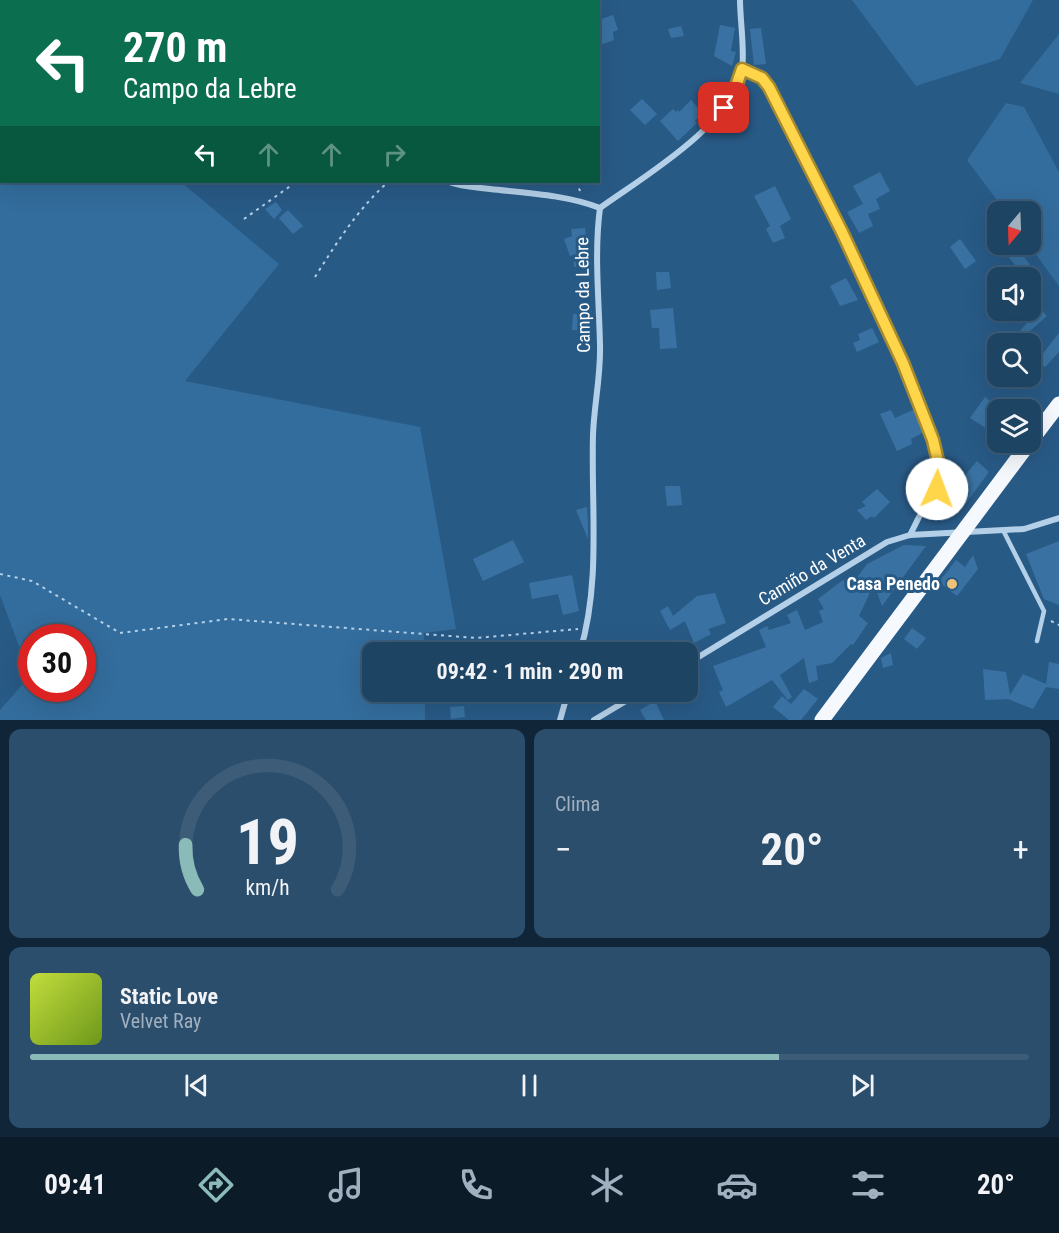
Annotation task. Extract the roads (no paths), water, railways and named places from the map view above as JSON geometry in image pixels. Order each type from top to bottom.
[{"type":"main road","points":[[1041,428],[1059,404]]},
{"type":"main road","points":[[825,719],[1022,453]]},
{"type":"street","points":[[452,183],[464,187],[487,188],[585,202],[600,208],[694,140],[714,120],[733,95],[742,69],[740,0]]},
{"type":"street","points":[[742,69],[762,78],[782,112],[842,232],[903,363],[933,440],[940,470],[937,489],[909,535]]},
{"type":"street","name":"Campo da Lebre","points":[[583,642],[593,589],[593,434],[600,348],[597,233],[600,208]]},
{"type":"street","name":"Camiño da Venta","points":[[698,657],[887,542],[909,535],[1004,532],[1024,529],[1059,518]]},
{"type":"street","points":[[560,720],[565,702]]},
{"type":"street","points":[[594,720],[624,702]]},
{"type":"lane","points":[[1004,532],[1044,611],[1036,641]]},
{"type":"place","name":"Casa Penedo","points":[[952,584]]}]
